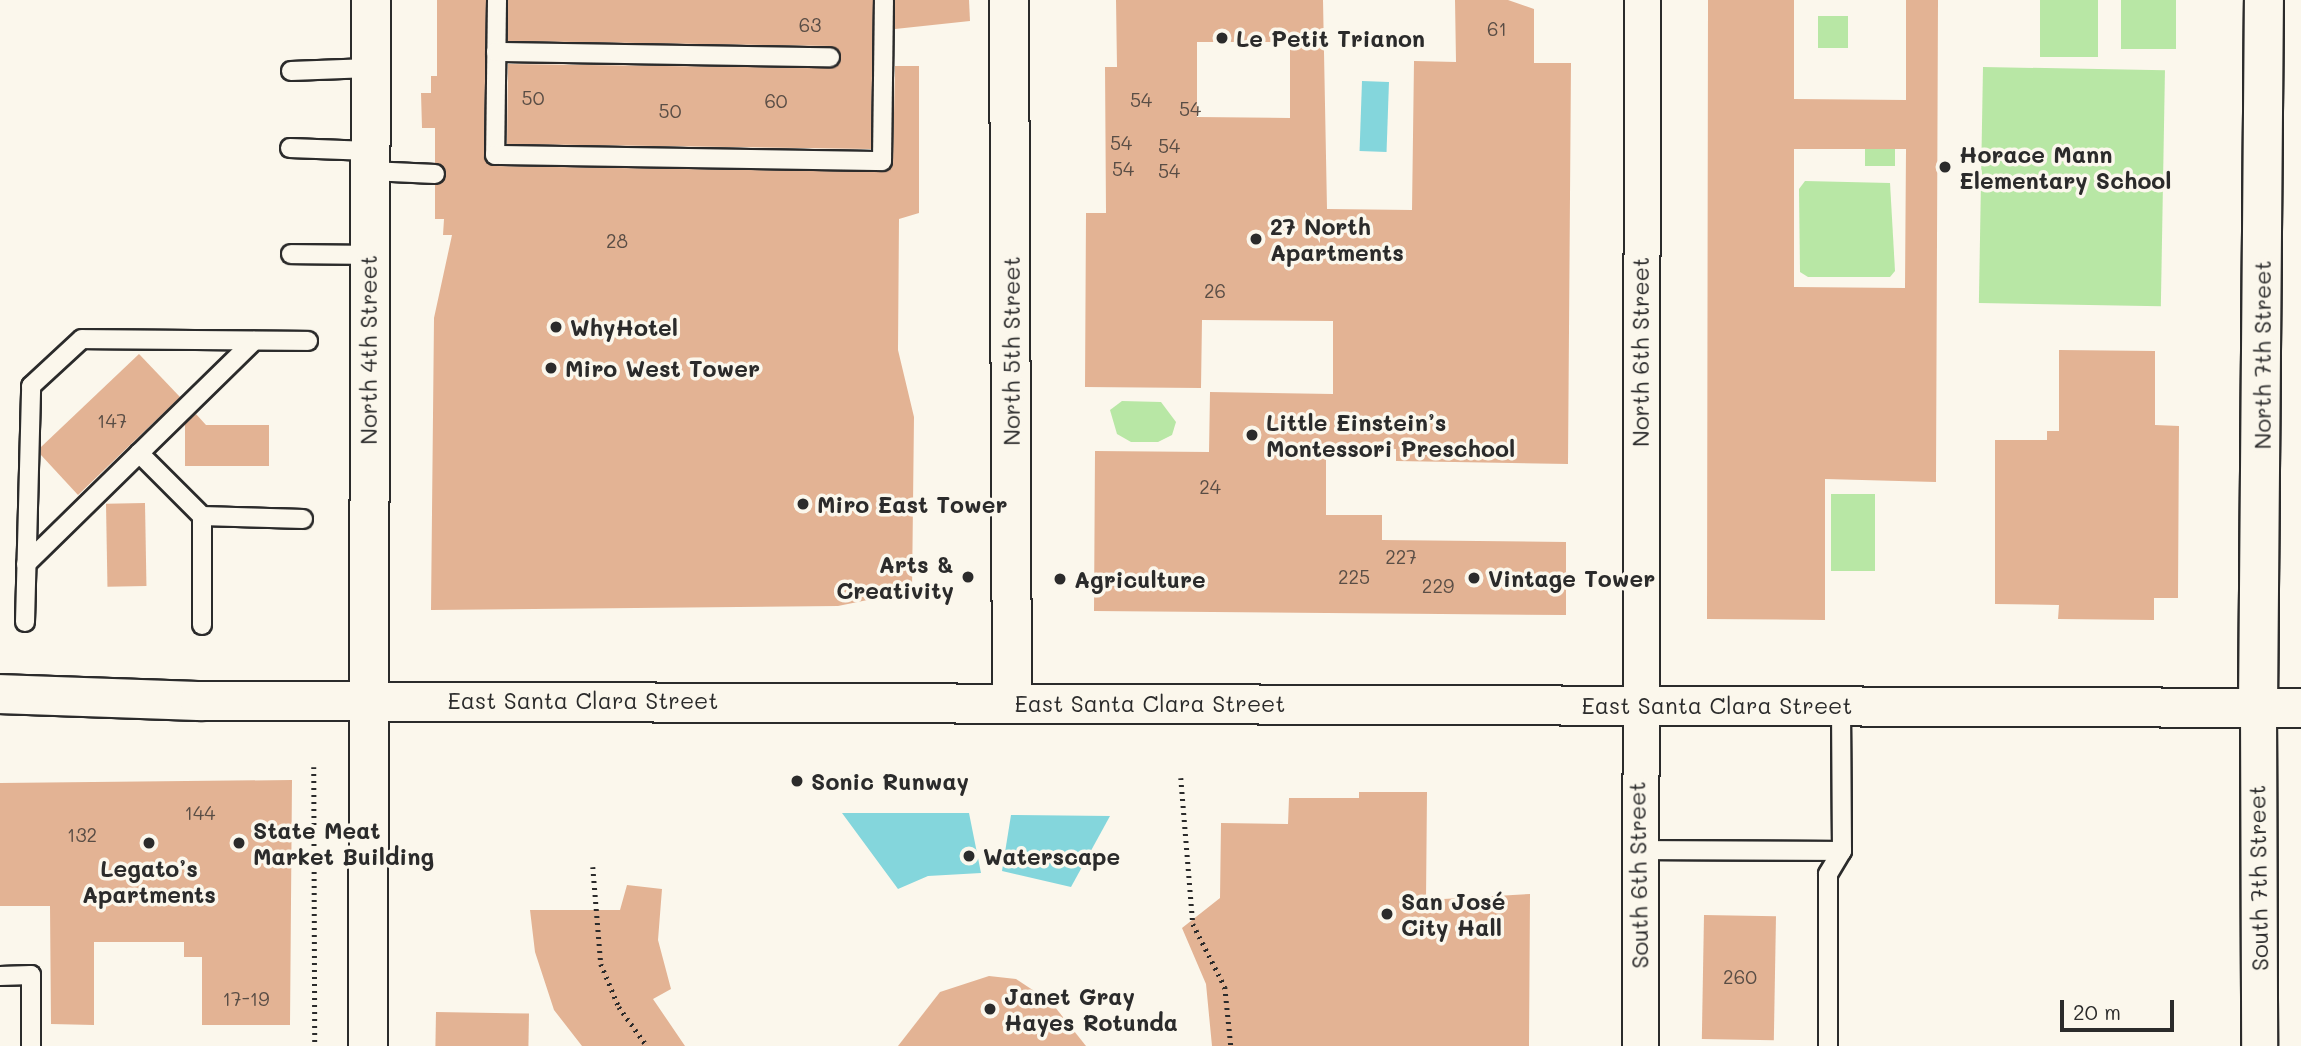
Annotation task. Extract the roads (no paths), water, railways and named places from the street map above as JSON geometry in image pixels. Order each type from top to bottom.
[{"type":"main road","name":"North 4th Street","points":[[368,1046],[371,0]]},
{"type":"main road","name":"North 5th Street","points":[[1009,0],[1012,702]]},
{"type":"main road","name":"North 7th Street","points":[[2258,709],[2264,0]]},
{"type":"main road","name":"East Santa Clara Street","points":[[0,694],[367,700],[2301,708]]},
{"type":"street","name":"North 6th Street","points":[[1637,705],[1642,0]]},
{"type":"street","name":"South 6th Street","points":[[1637,705],[1640,1046]]},
{"type":"street","name":"South 7th Street","points":[[2258,709],[2259,1046]]},
{"type":"lane","points":[[497,0],[495,155],[882,161],[884,0]]},
{"type":"lane","points":[[496,52],[830,57]]},
{"type":"lane","points":[[291,71],[370,68]]},
{"type":"lane","points":[[290,148],[435,174]]},
{"type":"lane","points":[[291,254],[369,255]]},
{"type":"lane","points":[[25,622],[31,386],[82,339],[308,341]]},
{"type":"lane","points":[[26,564],[254,341]]},
{"type":"lane","points":[[139,453],[202,516],[303,519]]},
{"type":"lane","points":[[202,516],[202,625]]},
{"type":"lane","points":[[1828,1046],[1828,874],[1842,851],[1841,705]]},
{"type":"lane","points":[[1638,850],[1842,851]]},
{"type":"lane","points":[[0,976],[31,975],[31,1046]]},
{"type":"water","points":[[1362,81],[1389,82],[1387,152],[1360,151]]},
{"type":"water","points":[[842,813],[969,813],[981,873],[928,876],[898,889]]},
{"type":"water","points":[[1011,815],[1110,816],[1071,887],[1002,871]]},
{"type":"place","name":"Le Petit Trianon","points":[[1222,38]]},
{"type":"place","name":"Horace Mann Elementary School","points":[[1945,167]]},
{"type":"place","name":"27 North Apartments","points":[[1256,239]]},
{"type":"place","name":"WhyHotel","points":[[556,327]]},
{"type":"place","name":"Miro West Tower","points":[[551,368]]},
{"type":"place","name":"Little Einstein’s Montessori Preschool","points":[[1252,435]]},
{"type":"place","name":"Miro East Tower","points":[[803,504]]},
{"type":"place","name":"Arts & Creativity","points":[[968,577]]},
{"type":"place","name":"Vintage Tower","points":[[1474,578]]},
{"type":"place","name":"Agriculture","points":[[1060,579]]},
{"type":"place","name":"Sonic Runway","points":[[797,781]]},
{"type":"place","name":"Legato’s Apartments","points":[[149,843]]},
{"type":"place","name":"State Meat Market Building","points":[[239,843]]},
{"type":"place","name":"Waterscape","points":[[969,856]]},
{"type":"place","name":"San José City Hall","points":[[1387,914]]},
{"type":"place","name":"Janet Gray Hayes Rotunda","points":[[990,1009]]}]
